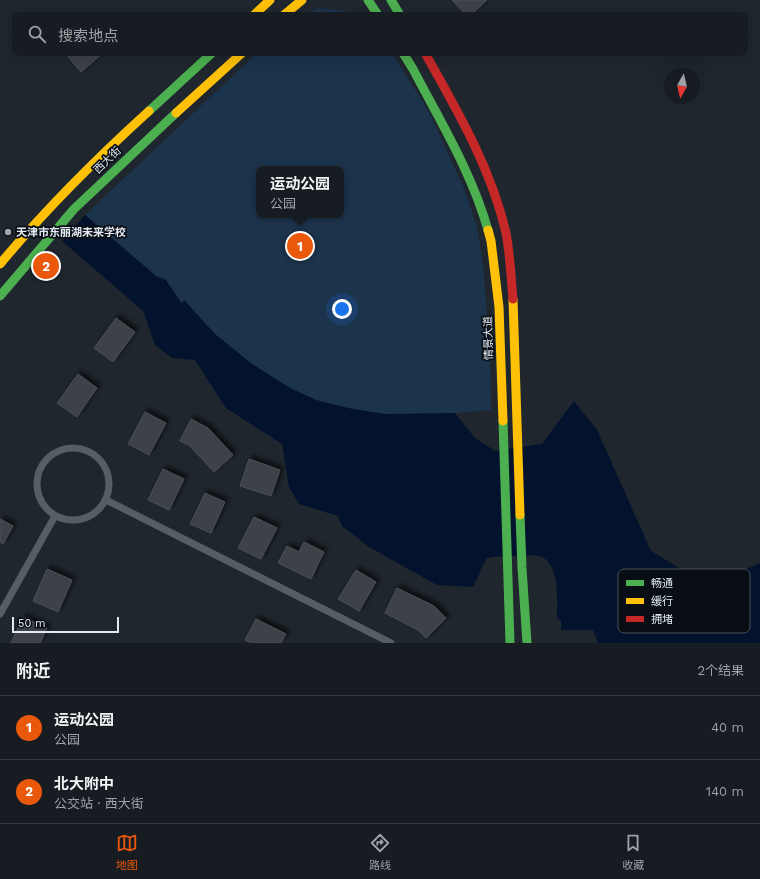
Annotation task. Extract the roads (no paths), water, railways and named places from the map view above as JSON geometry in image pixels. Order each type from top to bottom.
[{"type":"street","points":[[257,12],[270,0]]},
{"type":"street","points":[[288,12],[302,0]]},
{"type":"street","points":[[368,0],[376,12]]},
{"type":"street","points":[[391,0],[398,12]]},
{"type":"street","name":"西大街","points":[[0,264],[16,244],[63,193],[209,56]]},
{"type":"street","name":"西大街","points":[[0,296],[74,209],[126,158],[239,56]]},
{"type":"street","name":"情景大道","points":[[405,56],[467,173],[482,209],[491,241],[500,307],[510,643]]},
{"type":"street","points":[[427,56],[462,121],[482,164],[498,204],[506,234],[514,305],[522,568],[528,643]]},
{"type":"street","points":[[482,209],[498,204]]},
{"type":"lane","points":[[77,447],[90,452],[101,460],[108,473],[110,486],[106,500],[97,512],[84,519],[69,520],[55,516],[44,507],[37,494],[36,479],[41,465],[50,454],[63,448],[77,447]]},
{"type":"lane","points":[[106,500],[390,643]]},
{"type":"lane","points":[[0,614],[55,516]]},
{"type":"place","name":"天津市东丽湖未来学校","points":[[8,232]]},
{"type":"place","name":"运动公园","points":[[300,246]]},
{"type":"place","name":"北大附中","points":[[46,266]]}]
